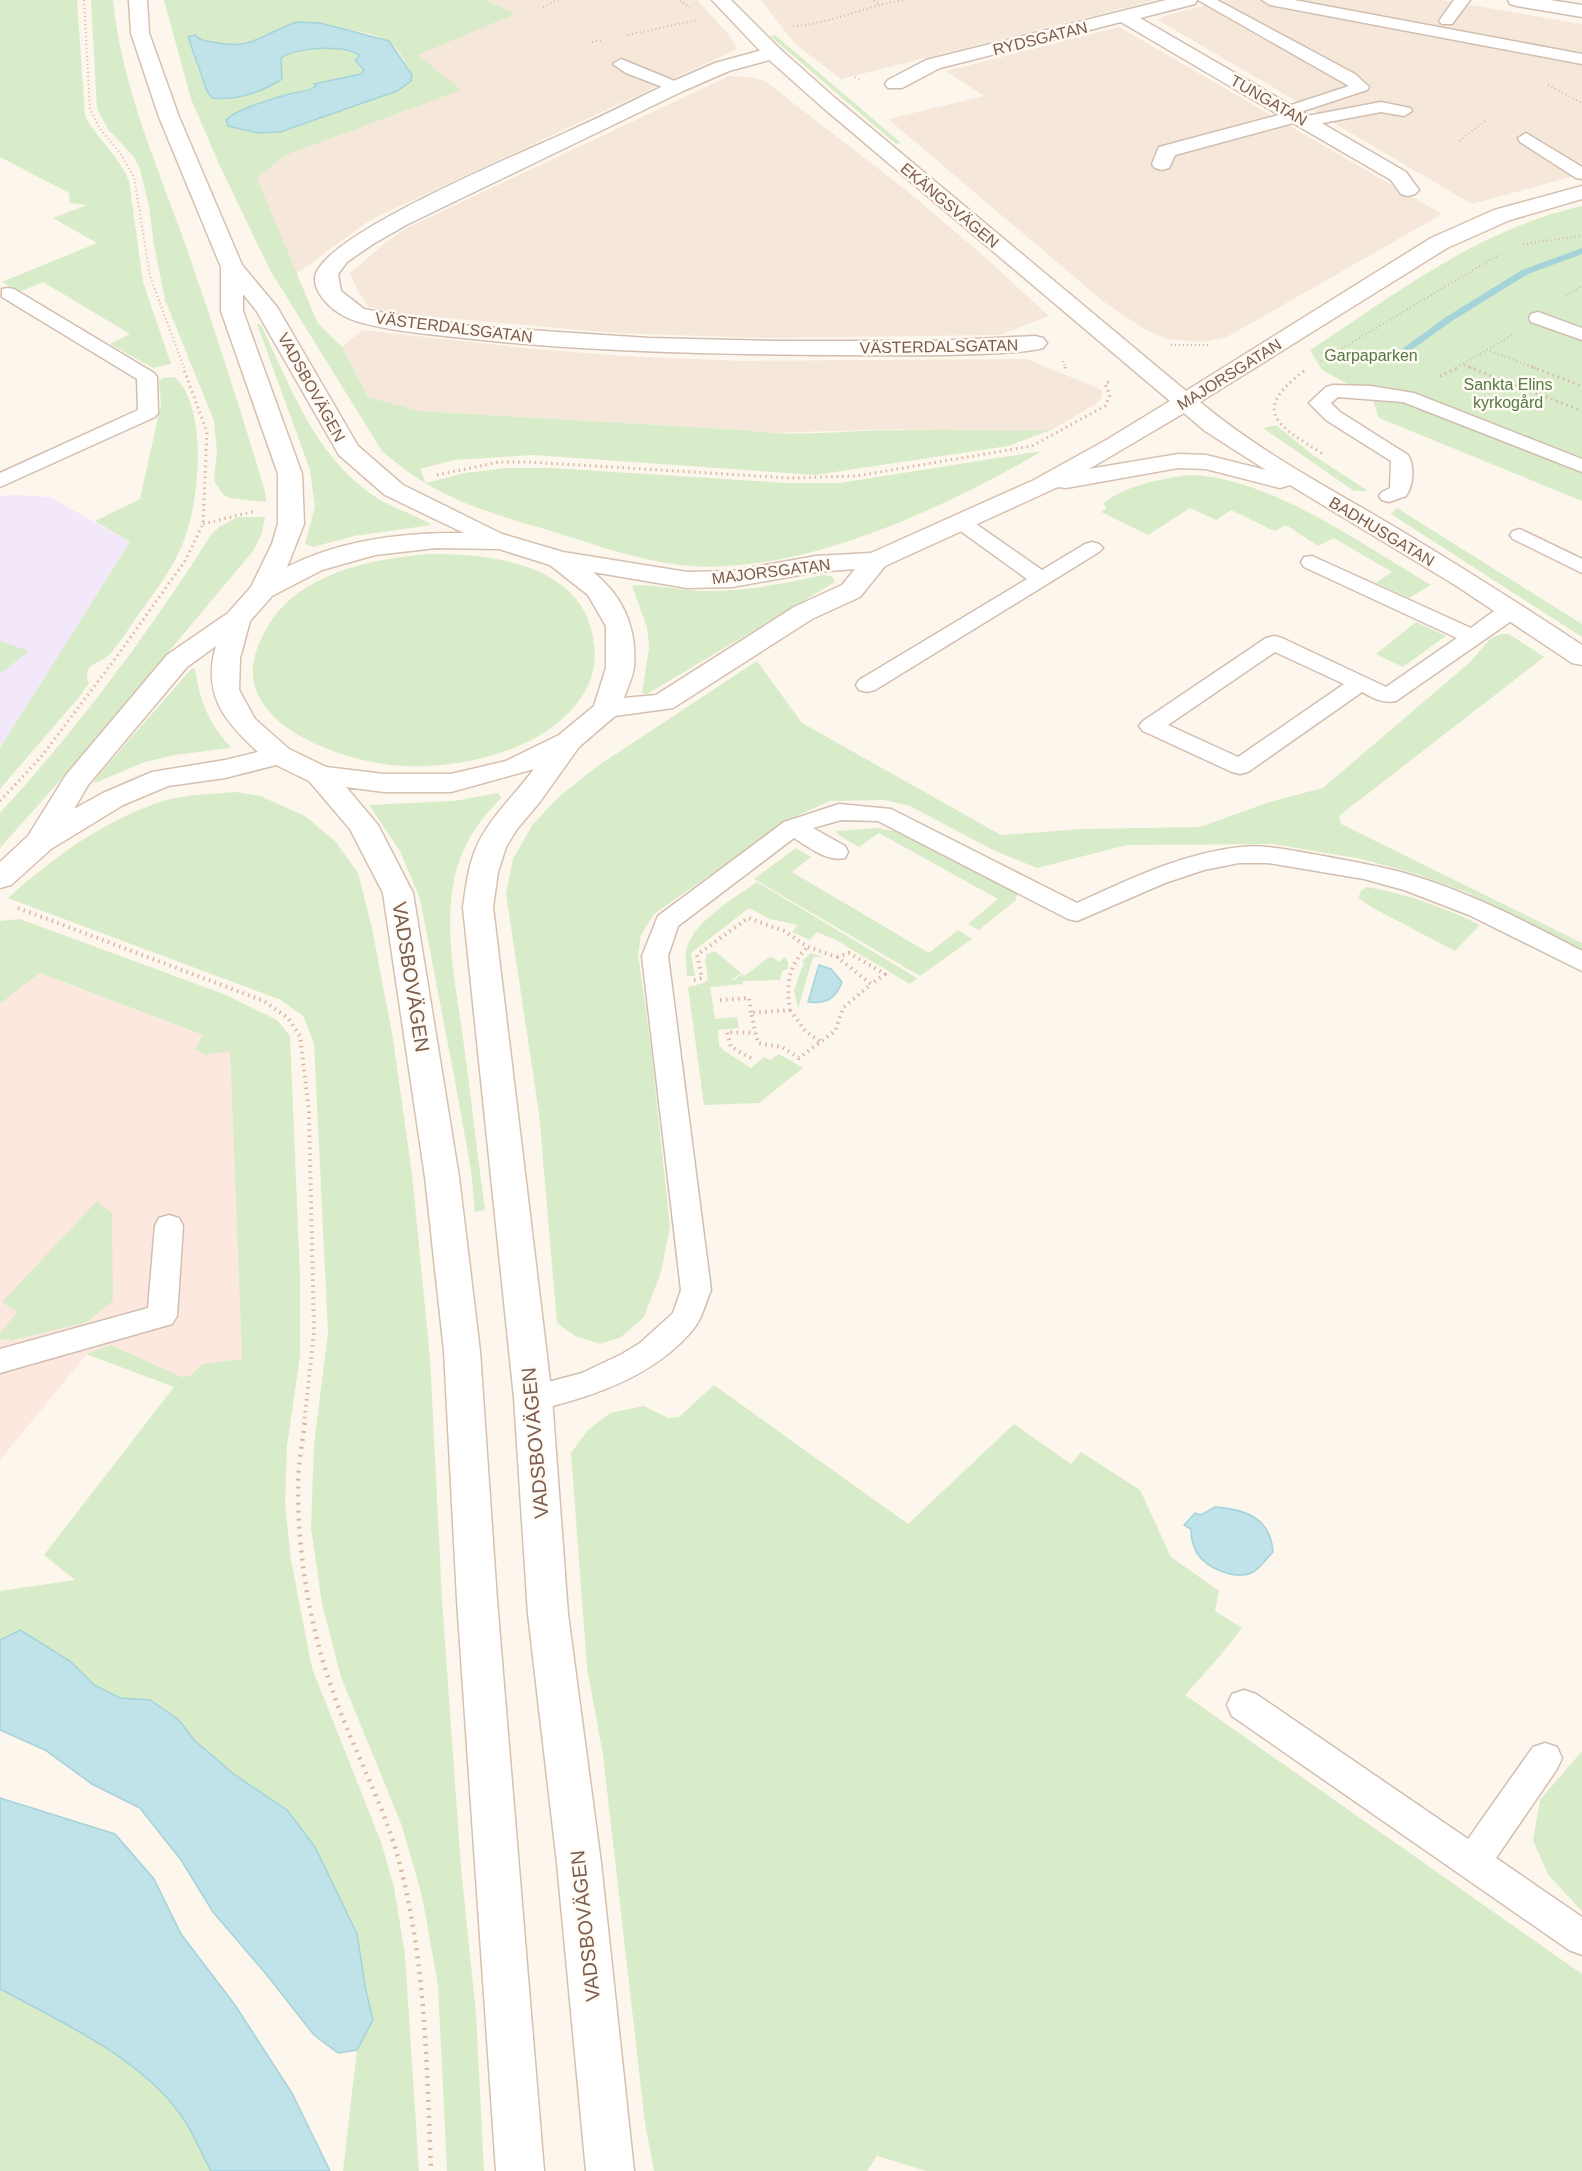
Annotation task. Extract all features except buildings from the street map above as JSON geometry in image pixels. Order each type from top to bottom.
[{"type":"main road","name":"VADSBOVÄGEN","points":[[138,0],[140,33],[169,117],[232,267],[266,307],[348,450],[394,490],[501,541]]},
{"type":"main road","name":"EKÄNGSVÄGEN","points":[[721,0],[773,53],[1065,303],[1142,364],[1184,403]]},
{"type":"main road","name":"RYDSGATAN","points":[[895,84],[933,64],[1188,0]]},
{"type":"main road","points":[[1517,0],[1582,11]]},
{"type":"main road","name":"TUNGATAN","points":[[1125,16],[1399,176],[1408,190]]},
{"type":"main road","name":"VÄSTERDALSGATAN","points":[[773,53],[722,67],[676,87],[390,224],[344,255],[330,268],[327,274],[327,284],[338,302],[357,314],[445,330],[523,337],[662,346],[745,348],[986,348],[1035,343]]},
{"type":"main road","points":[[1162,164],[1166,151],[1297,116]]},
{"type":"main road","name":"MAJORSGATAN","points":[[559,559],[687,580],[732,579],[816,564],[876,560],[962,523],[1043,484],[1131,436],[1439,243],[1502,214],[1582,192]]},
{"type":"main road","name":"VADSBOVÄGEN","points":[[232,267],[232,311],[290,474],[291,524],[285,544],[262,590]]},
{"type":"main road","name":"BADHUSGATAN","points":[[1184,403],[1230,437],[1464,579],[1582,657]]},
{"type":"main road","points":[[1043,484],[1178,461],[1206,462],[1252,472],[1319,493]]},
{"type":"main road","points":[[5,892],[40,842],[76,781],[177,661],[237,619],[262,590],[313,564],[373,547],[436,540],[501,541],[559,559],[599,590],[620,626],[620,668],[607,709],[569,741],[516,767],[451,783],[384,783],[319,775],[279,755],[244,724],[225,690],[226,658],[237,619]]},
{"type":"main road","name":"MAJORSGATAN","points":[[607,709],[663,702],[803,613],[851,591],[876,560]]},
{"type":"main road","name":"VADSBOVÄGEN","points":[[569,741],[529,797],[505,824],[491,847],[483,872],[478,907],[532,1398],[548,1614],[579,1863],[610,2171]]},
{"type":"main road","points":[[40,842],[113,799],[162,778],[225,769],[279,755]]},
{"type":"main road","name":"VADSBOVÄGEN","points":[[319,775],[363,825],[398,893],[442,1177],[462,1351],[478,1623],[520,2171]]},
{"type":"lane","points":[[1206,0],[1349,77],[1361,87],[1297,116]]},
{"type":"lane","points":[[1270,0],[1582,58]]},
{"type":"lane","points":[[1447,21],[1462,0]]},
{"type":"lane","points":[[621,64],[676,87]]},
{"type":"lane","points":[[1297,116],[1382,107],[1404,111]]},
{"type":"lane","points":[[1526,138],[1582,174]]},
{"type":"lane","points":[[0,481],[148,413],[147,376],[8,293]]},
{"type":"lane","points":[[1538,318],[1582,334]]},
{"type":"lane","points":[[1389,496],[1399,492],[1402,481],[1401,459],[1333,416],[1319,403],[1333,391],[1388,394],[1407,398],[1582,466]]},
{"type":"lane","points":[[962,523],[1041,579]]},
{"type":"lane","points":[[1520,535],[1582,567]]},
{"type":"lane","points":[[867,685],[1092,548]]},
{"type":"lane","points":[[1312,561],[1472,637]]},
{"type":"lane","points":[[1360,683],[1240,767],[1151,726],[1274,643],[1388,696],[1512,610]]},
{"type":"lane","points":[[532,1398],[566,1392],[645,1357],[683,1323],[696,1290],[655,956],[668,922],[793,827],[839,812],[883,814],[1077,913],[1139,885],[1187,867],[1238,855],[1268,854],[1379,874],[1413,884],[1453,899],[1582,962]]},
{"type":"lane","points":[[793,827],[836,852]]},
{"type":"lane","points":[[0,1361],[162,1317],[169,1226]]},
{"type":"lane","points":[[1244,1705],[1582,1938]]},
{"type":"lane","points":[[1473,1862],[1545,1758]]},
{"type":"path","points":[[0,801],[41,757],[115,659],[185,561],[203,524],[207,432],[150,276],[134,177],[120,153],[100,129],[90,109],[84,0]]},
{"type":"path","points":[[543,7],[558,0]]},
{"type":"path","points":[[874,0],[880,5]]},
{"type":"path","points":[[784,26],[813,25],[905,0]]},
{"type":"path","points":[[624,35],[700,20]]},
{"type":"path","points":[[592,42],[603,40]]},
{"type":"path","points":[[855,77],[859,80]]},
{"type":"path","points":[[1548,85],[1582,103]]},
{"type":"path","points":[[1459,141],[1488,120]]},
{"type":"path","points":[[1516,247],[1562,237],[1582,236]]},
{"type":"path","points":[[1315,364],[1508,250]]},
{"type":"path","points":[[1388,394],[1464,365],[1489,351],[1582,286]]},
{"type":"path","points":[[1173,346],[1199,347],[1219,344]]},
{"type":"path","points":[[1489,351],[1582,386]]},
{"type":"path","points":[[1464,365],[1582,411]]},
{"type":"path","points":[[1295,377],[1305,370]]},
{"type":"path","points":[[434,476],[499,462],[790,478],[856,476],[1032,446],[1105,406],[1110,395],[1105,384],[1114,380]]},
{"type":"path","points":[[203,524],[261,510]]},
{"type":"path","points":[[5,892],[264,1001],[288,1018],[300,1036],[309,1112],[314,1332],[298,1485],[304,1582],[314,1632],[334,1696],[383,1813],[401,1868],[414,1934],[422,2017],[431,2171]]},
{"type":"path","points":[[690,981],[702,978],[697,955],[748,918],[784,931],[808,947],[837,957],[872,984]]},
{"type":"path","points":[[808,947],[796,956],[786,982],[790,1010],[806,1032],[821,1042]]},
{"type":"path","points":[[720,1000],[750,998],[758,1043],[782,1047],[799,1058],[835,1031],[843,1008],[885,974],[849,953],[837,957]]},
{"type":"path","points":[[752,1013],[790,1010]]},
{"type":"path","points":[[752,1059],[731,1047],[727,1032],[755,1033]]},
{"type":"shaded area","points":[[463,0],[697,0],[730,36],[737,49],[370,220],[296,274],[257,178],[285,155],[460,90],[418,55]]},
{"type":"shaded area","points":[[761,0],[1156,0],[841,79],[795,44]]},
{"type":"shaded area","points":[[1226,0],[1442,0],[1582,24],[1582,174],[1472,204],[1158,20],[1164,16]]},
{"type":"shaded area","points":[[1119,27],[1442,214],[1227,337],[1203,342],[1168,339],[1144,329],[1104,302],[888,119],[984,96],[946,71]]},
{"type":"shaded area","points":[[729,76],[750,77],[765,81],[907,191],[977,250],[1049,316],[1000,335],[764,338],[614,333],[400,314],[368,307],[357,289],[350,273],[389,240],[409,227]]},
{"type":"shaded area","points":[[362,330],[534,349],[624,356],[742,361],[1027,359],[1102,390],[1102,396],[1099,402],[1051,430],[1013,432],[902,429],[765,433],[419,411],[368,397],[342,347]]},
{"type":"shaded area","points":[[0,496],[50,497],[130,542],[0,748]]},
{"type":"shaded area","points":[[40,973],[203,1035],[230,1051],[242,1359],[202,1364],[190,1376],[182,1377],[111,1345],[87,1354],[0,1460],[0,1004]]},
{"type":"green space","points":[[0,0],[77,0],[85,116],[120,164],[129,181],[143,282],[171,364],[153,368],[110,344],[130,334],[43,282],[19,292],[2,282],[97,243],[53,218],[87,205],[70,203],[69,193],[0,157]]},
{"type":"green space","points":[[91,0],[113,0],[123,60],[131,90],[215,331],[265,491],[266,502],[229,498],[223,494],[214,481],[217,452],[214,421],[165,300],[149,206],[140,169],[134,157],[108,129],[97,109]]},
{"type":"green space","points":[[164,0],[485,0],[515,14],[418,55],[461,90],[286,155],[257,178],[317,322],[342,347],[368,397],[419,411],[781,433],[1051,430],[1008,446],[815,475],[534,455],[454,460],[420,469],[426,483],[401,467],[382,451],[270,270],[191,99]],"holes":[[[287,25],[354,31],[388,41],[402,56],[412,75],[397,91],[280,132],[258,133],[242,130],[230,116],[275,98],[361,74],[364,70],[360,56],[350,50],[330,48],[297,51],[281,57],[282,72],[277,82],[238,97],[221,99],[212,98],[197,66],[197,38],[222,45],[244,44]]]},
{"type":"green space","points":[[775,35],[901,143],[896,144],[770,36]]},
{"type":"green space","points":[[1582,206],[1582,501],[1379,418],[1372,397],[1322,370],[1310,350],[1407,285],[1474,247],[1544,216]]},
{"type":"green space","points":[[257,324],[261,325],[307,420],[336,462],[353,480],[374,496],[432,525],[354,536],[313,547],[305,544],[315,507],[310,470]]},
{"type":"green space","points":[[175,377],[186,392],[193,412],[198,460],[193,509],[181,548],[165,576],[116,646],[108,656],[88,670],[89,683],[80,696],[0,789],[0,748],[130,542],[95,521],[140,499],[161,404],[159,381],[163,378]]},
{"type":"green space","points":[[1276,425],[1313,455],[1368,491],[1354,491],[1263,428]]},
{"type":"green space","points":[[1042,451],[1002,474],[910,518],[861,537],[810,552],[760,563],[712,567],[666,563],[636,557],[480,509],[426,483],[465,473],[506,468],[552,468],[788,483],[840,483]]},
{"type":"green space","points":[[1190,475],[1220,479],[1251,487],[1283,500],[1346,533],[1431,585],[1409,598],[1376,583],[1392,572],[1334,538],[1318,546],[1286,525],[1274,531],[1231,510],[1216,520],[1190,508],[1148,535],[1101,512],[1107,508],[1103,503],[1133,487]]},
{"type":"green space","points":[[1397,508],[1582,624],[1582,637],[1391,514]]},
{"type":"green space","points":[[238,517],[265,517],[262,533],[253,551],[73,766],[0,848],[0,813],[112,679],[163,608],[211,535],[219,527]]},
{"type":"green space","points":[[429,554],[454,554],[507,561],[532,569],[555,581],[574,596],[587,617],[594,644],[595,660],[586,690],[561,720],[542,734],[498,754],[451,764],[404,766],[352,757],[324,748],[297,734],[274,717],[259,697],[253,672],[262,637],[282,607],[308,587],[340,571],[375,561]]},
{"type":"green space","points":[[823,575],[833,577],[835,582],[647,694],[642,693],[649,648],[647,627],[632,586],[702,591],[732,590]]},
{"type":"green space","points":[[1416,622],[1446,636],[1403,667],[1376,654]]},
{"type":"green space","points":[[1509,634],[1544,657],[1339,816],[1341,824],[1582,943],[1582,950],[1466,892],[1413,873],[1361,859],[1273,844],[1127,845],[1037,868],[993,850],[910,806],[884,800],[830,801],[796,816],[654,914],[641,935],[638,954],[651,1047],[670,1227],[661,1272],[644,1317],[621,1337],[600,1344],[575,1336],[557,1323],[539,1113],[506,894],[513,859],[533,824],[560,796],[599,765],[757,661],[802,723],[1001,835],[1083,829],[1200,827],[1273,801],[1323,788],[1469,663],[1491,638]]},
{"type":"green space","points":[[0,641],[29,651],[0,674]]},
{"type":"green space","points":[[192,668],[195,669],[199,691],[206,710],[216,729],[230,746],[229,748],[175,755],[145,762],[95,783],[96,778]]},
{"type":"green space","points":[[236,792],[260,796],[305,816],[335,841],[358,873],[372,928],[393,1039],[412,1174],[430,1358],[442,1600],[461,1867],[476,2014],[484,2171],[447,2171],[438,1985],[422,1896],[402,1826],[341,1677],[322,1604],[311,1528],[314,1445],[328,1332],[314,1043],[303,1016],[281,1000],[8,898],[81,841],[141,809],[172,799]]},
{"type":"green space","points":[[498,793],[501,798],[478,824],[462,853],[455,875],[450,916],[454,978],[485,1210],[475,1212],[471,1170],[420,899],[400,851],[369,805],[454,801]]},
{"type":"green space","points":[[877,828],[900,832],[1018,892],[1015,901],[979,930],[968,924],[998,899],[879,833],[859,847],[837,834],[837,831]]},
{"type":"green space","points":[[796,848],[811,857],[792,872],[929,953],[958,930],[972,939],[920,976],[754,879]]},
{"type":"green space","points":[[757,882],[917,978],[910,984],[836,940],[817,932],[810,940],[792,932],[798,925],[770,919],[749,908],[691,953],[695,976],[687,976],[686,952],[689,941],[696,931],[715,912]]},
{"type":"green space","points":[[1367,887],[1425,902],[1480,925],[1455,951],[1358,898],[1361,891]]},
{"type":"green space","points":[[20,919],[226,995],[277,1020],[290,1036],[300,1276],[300,1356],[287,1446],[285,1504],[291,1560],[312,1668],[381,1842],[394,1887],[405,1955],[419,2171],[343,2171],[357,2050],[373,2020],[366,1991],[287,1810],[235,1775],[194,1740],[179,1720],[151,1700],[120,1698],[94,1685],[70,1661],[20,1630],[0,1640],[0,1591],[75,1580],[44,1555],[174,1387],[86,1354],[111,1345],[182,1377],[190,1376],[202,1364],[242,1359],[230,1051],[205,1055],[195,1049],[203,1035],[40,973],[0,1004],[0,921]]},
{"type":"green space","points":[[715,951],[741,973],[733,979],[734,983],[734,980],[742,974],[744,976],[768,958],[772,957],[779,962],[785,957],[788,962],[788,969],[782,971],[780,980],[742,981],[743,984],[710,987],[715,1019],[737,1017],[739,1028],[718,1030],[719,1047],[751,1068],[764,1057],[770,1060],[779,1054],[803,1068],[759,1103],[704,1105],[688,987],[704,983],[708,979],[705,960],[707,954]]},
{"type":"green space","points":[[811,953],[822,957],[813,957],[798,1009],[794,990],[804,962],[802,961]]},
{"type":"green space","points":[[97,1201],[112,1213],[113,1301],[87,1322],[14,1340],[0,1339],[0,1333],[17,1312],[2,1302]]},
{"type":"green space","points":[[714,1385],[908,1524],[1014,1424],[1071,1464],[1081,1452],[1140,1490],[1171,1557],[1219,1591],[1215,1611],[1242,1628],[1185,1695],[1582,1974],[1582,2171],[926,2171],[877,2156],[867,2171],[654,2171],[645,2123],[603,1755],[587,1668],[571,1453],[588,1430],[610,1413],[644,1406],[668,1418],[679,1417]]},
{"type":"green space","points":[[1582,1751],[1582,1911],[1549,1876],[1533,1841],[1540,1800]]},
{"type":"green space","points":[[0,1989],[98,2042],[143,2075],[163,2094],[185,2121],[211,2171],[0,2171]]},
{"type":"water","points":[[297,22],[320,23],[389,41],[412,75],[411,81],[397,91],[280,132],[258,133],[228,126],[226,120],[247,108],[277,97],[311,89],[316,86],[314,84],[361,74],[364,70],[355,60],[360,56],[353,52],[333,48],[297,51],[281,58],[282,79],[257,92],[221,99],[212,98],[207,91],[188,37],[195,35],[200,39],[226,44],[248,43]]},
{"type":"water","points":[[819,965],[831,969],[842,982],[837,993],[830,999],[808,1002]]},
{"type":"water","points":[[1215,1507],[1246,1513],[1262,1523],[1267,1531],[1273,1552],[1253,1572],[1238,1575],[1222,1572],[1207,1564],[1197,1553],[1192,1541],[1191,1529],[1184,1525],[1195,1513],[1201,1515]]},
{"type":"water","points":[[20,1630],[70,1661],[94,1685],[120,1698],[150,1700],[179,1720],[194,1740],[235,1775],[287,1810],[315,1847],[357,1934],[373,2020],[357,2050],[338,2053],[314,2035],[213,1912],[181,1860],[140,1808],[92,1784],[45,1750],[0,1730],[0,1640]]},
{"type":"water","points":[[0,1798],[115,1834],[154,1879],[181,1934],[235,2005],[292,2093],[330,2171],[211,2171],[185,2121],[163,2094],[143,2075],[98,2042],[0,1989]]},
{"type":"waterway","points":[[1407,349],[1449,319],[1525,272],[1582,251]]},
{"type":"park label","name":"Garpaparken","points":[[1371,355]]},
{"type":"park label","name":"Sankta Elins kyrkogård","points":[[1508,393]]}]
